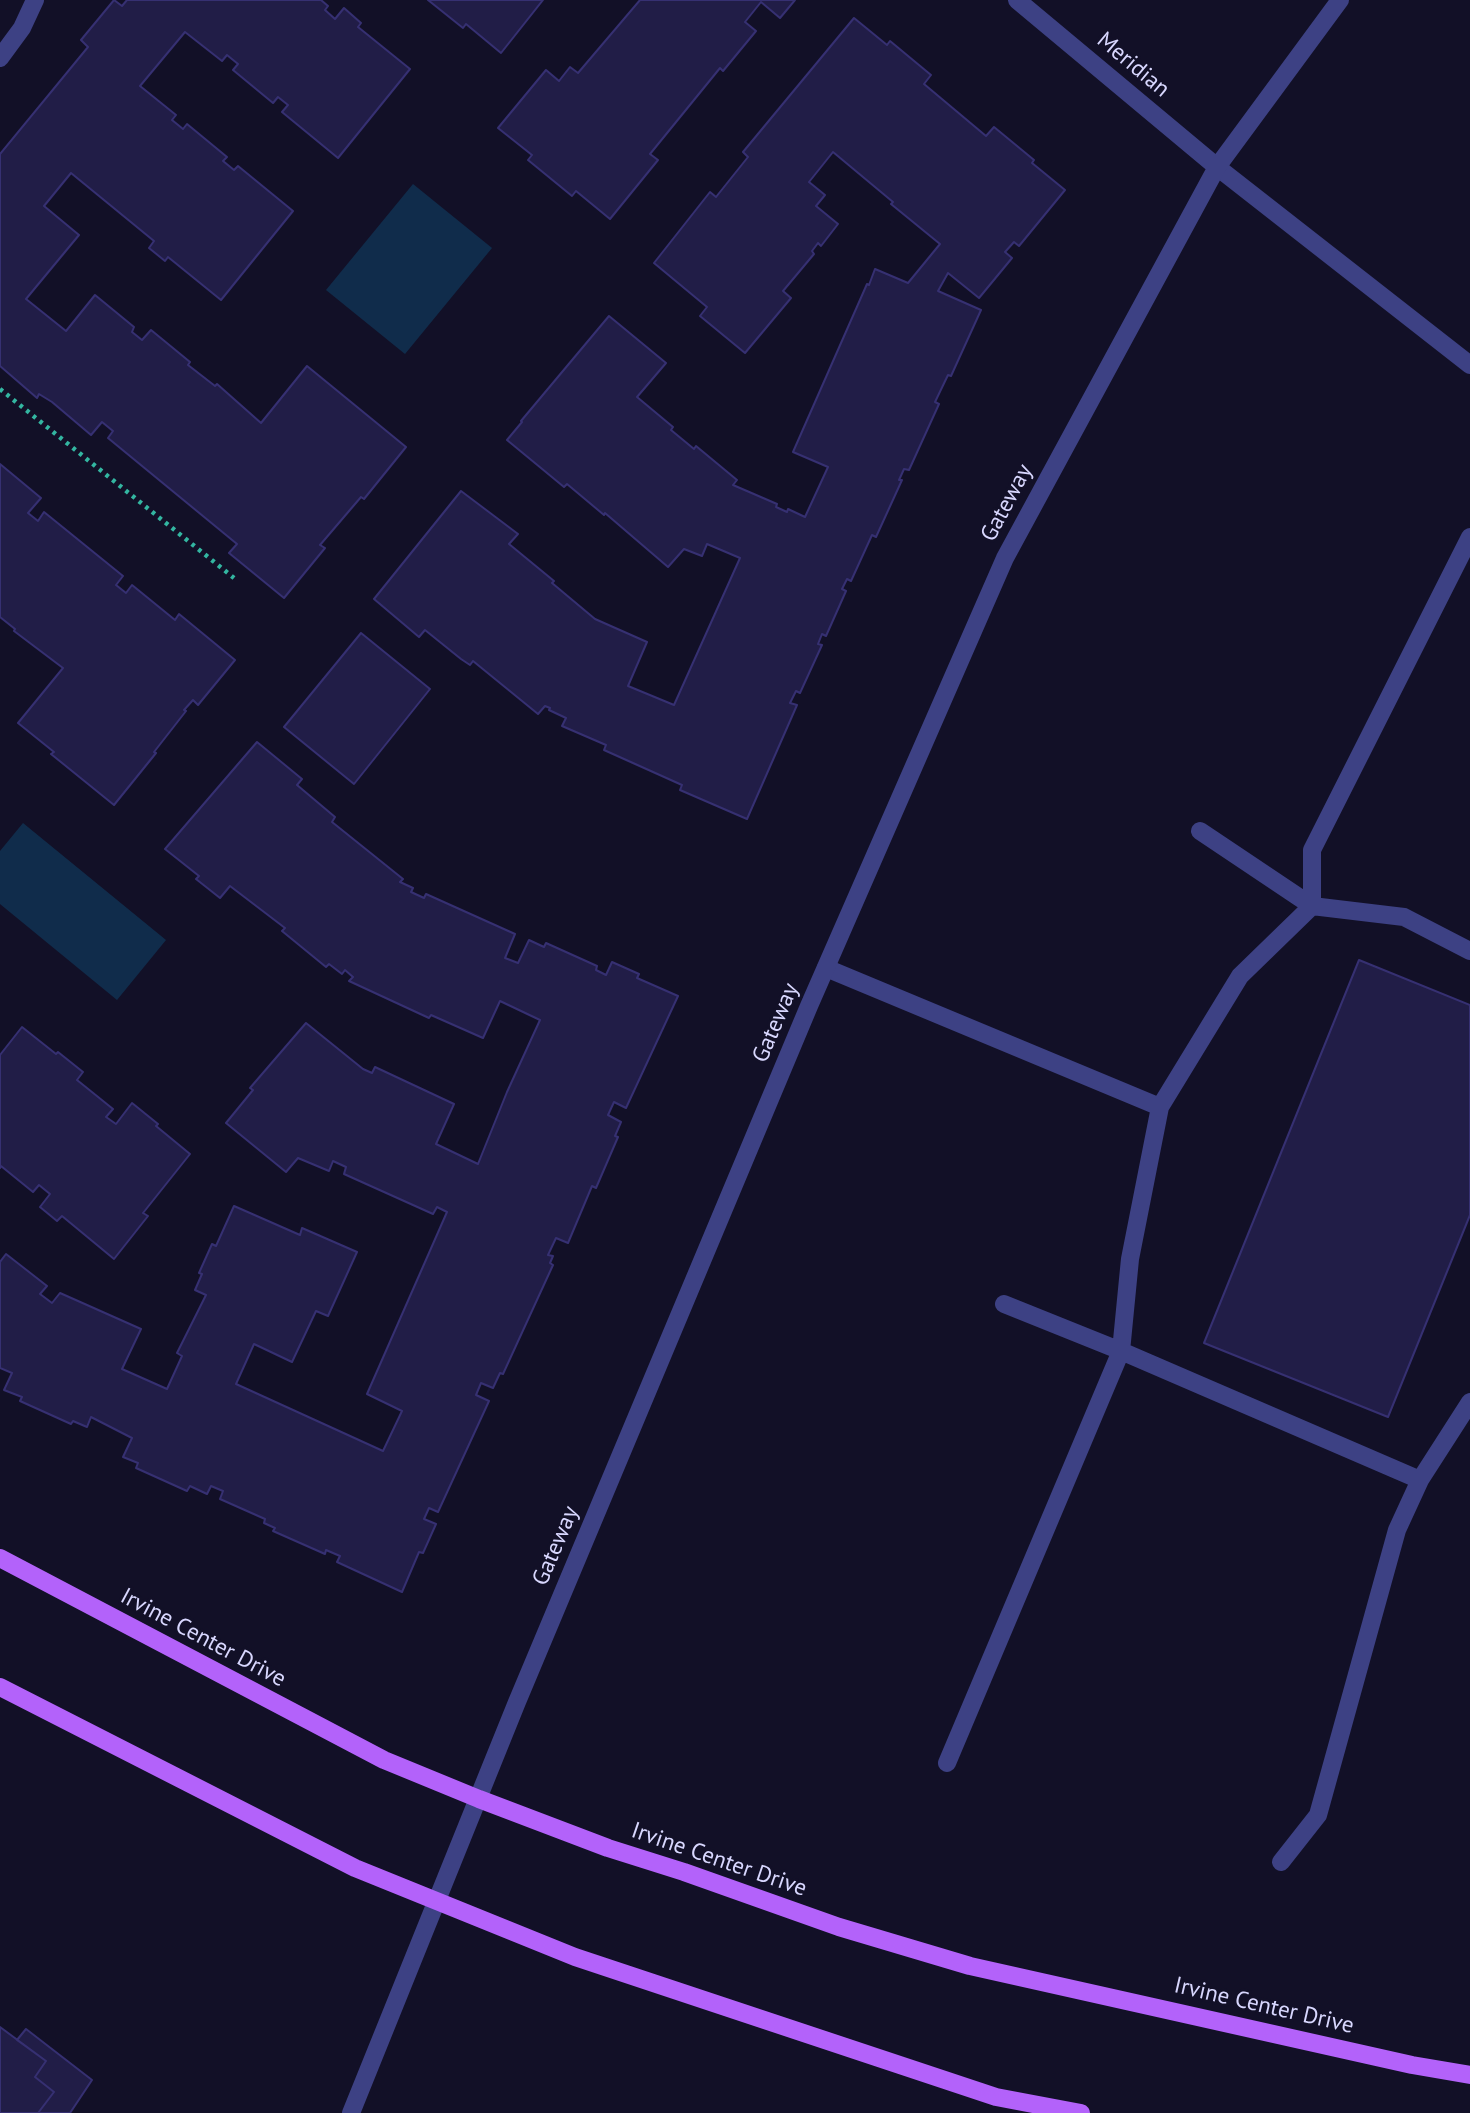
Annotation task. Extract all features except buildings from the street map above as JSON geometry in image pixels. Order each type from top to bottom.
[{"type":"main road","name":"Irvine Center Drive","points":[[0,1558],[384,1759],[607,1848],[684,1872],[839,1927],[970,1966],[1470,2075]]},
{"type":"main road","points":[[0,1687],[355,1868],[575,1957],[996,2097],[1081,2113]]},
{"type":"street","points":[[0,58],[22,28],[35,0]]},
{"type":"street","name":"Meridian","points":[[1017,0],[1217,167],[1470,365]]},
{"type":"street","name":"Gateway","points":[[351,2113],[517,1702],[826,968],[1005,558],[1217,167],[1340,0]]},
{"type":"street","points":[[947,1763],[1121,1351],[1130,1259],[1160,1107],[1240,976],[1312,906],[1312,849],[1470,537]]},
{"type":"street","points":[[1200,831],[1312,906],[1404,917],[1470,951]]},
{"type":"street","points":[[826,968],[1160,1107]]},
{"type":"street","points":[[1004,1304],[1121,1351],[1420,1480]]},
{"type":"street","points":[[1281,1862],[1318,1815],[1397,1530],[1420,1480],[1470,1402]]},
{"type":"path","points":[[0,389],[234,578]]},
{"type":"water","points":[[413,184],[492,248],[405,354],[326,290]]},
{"type":"water","points":[[23,823],[166,940],[117,1000],[0,904],[0,851]]}]
